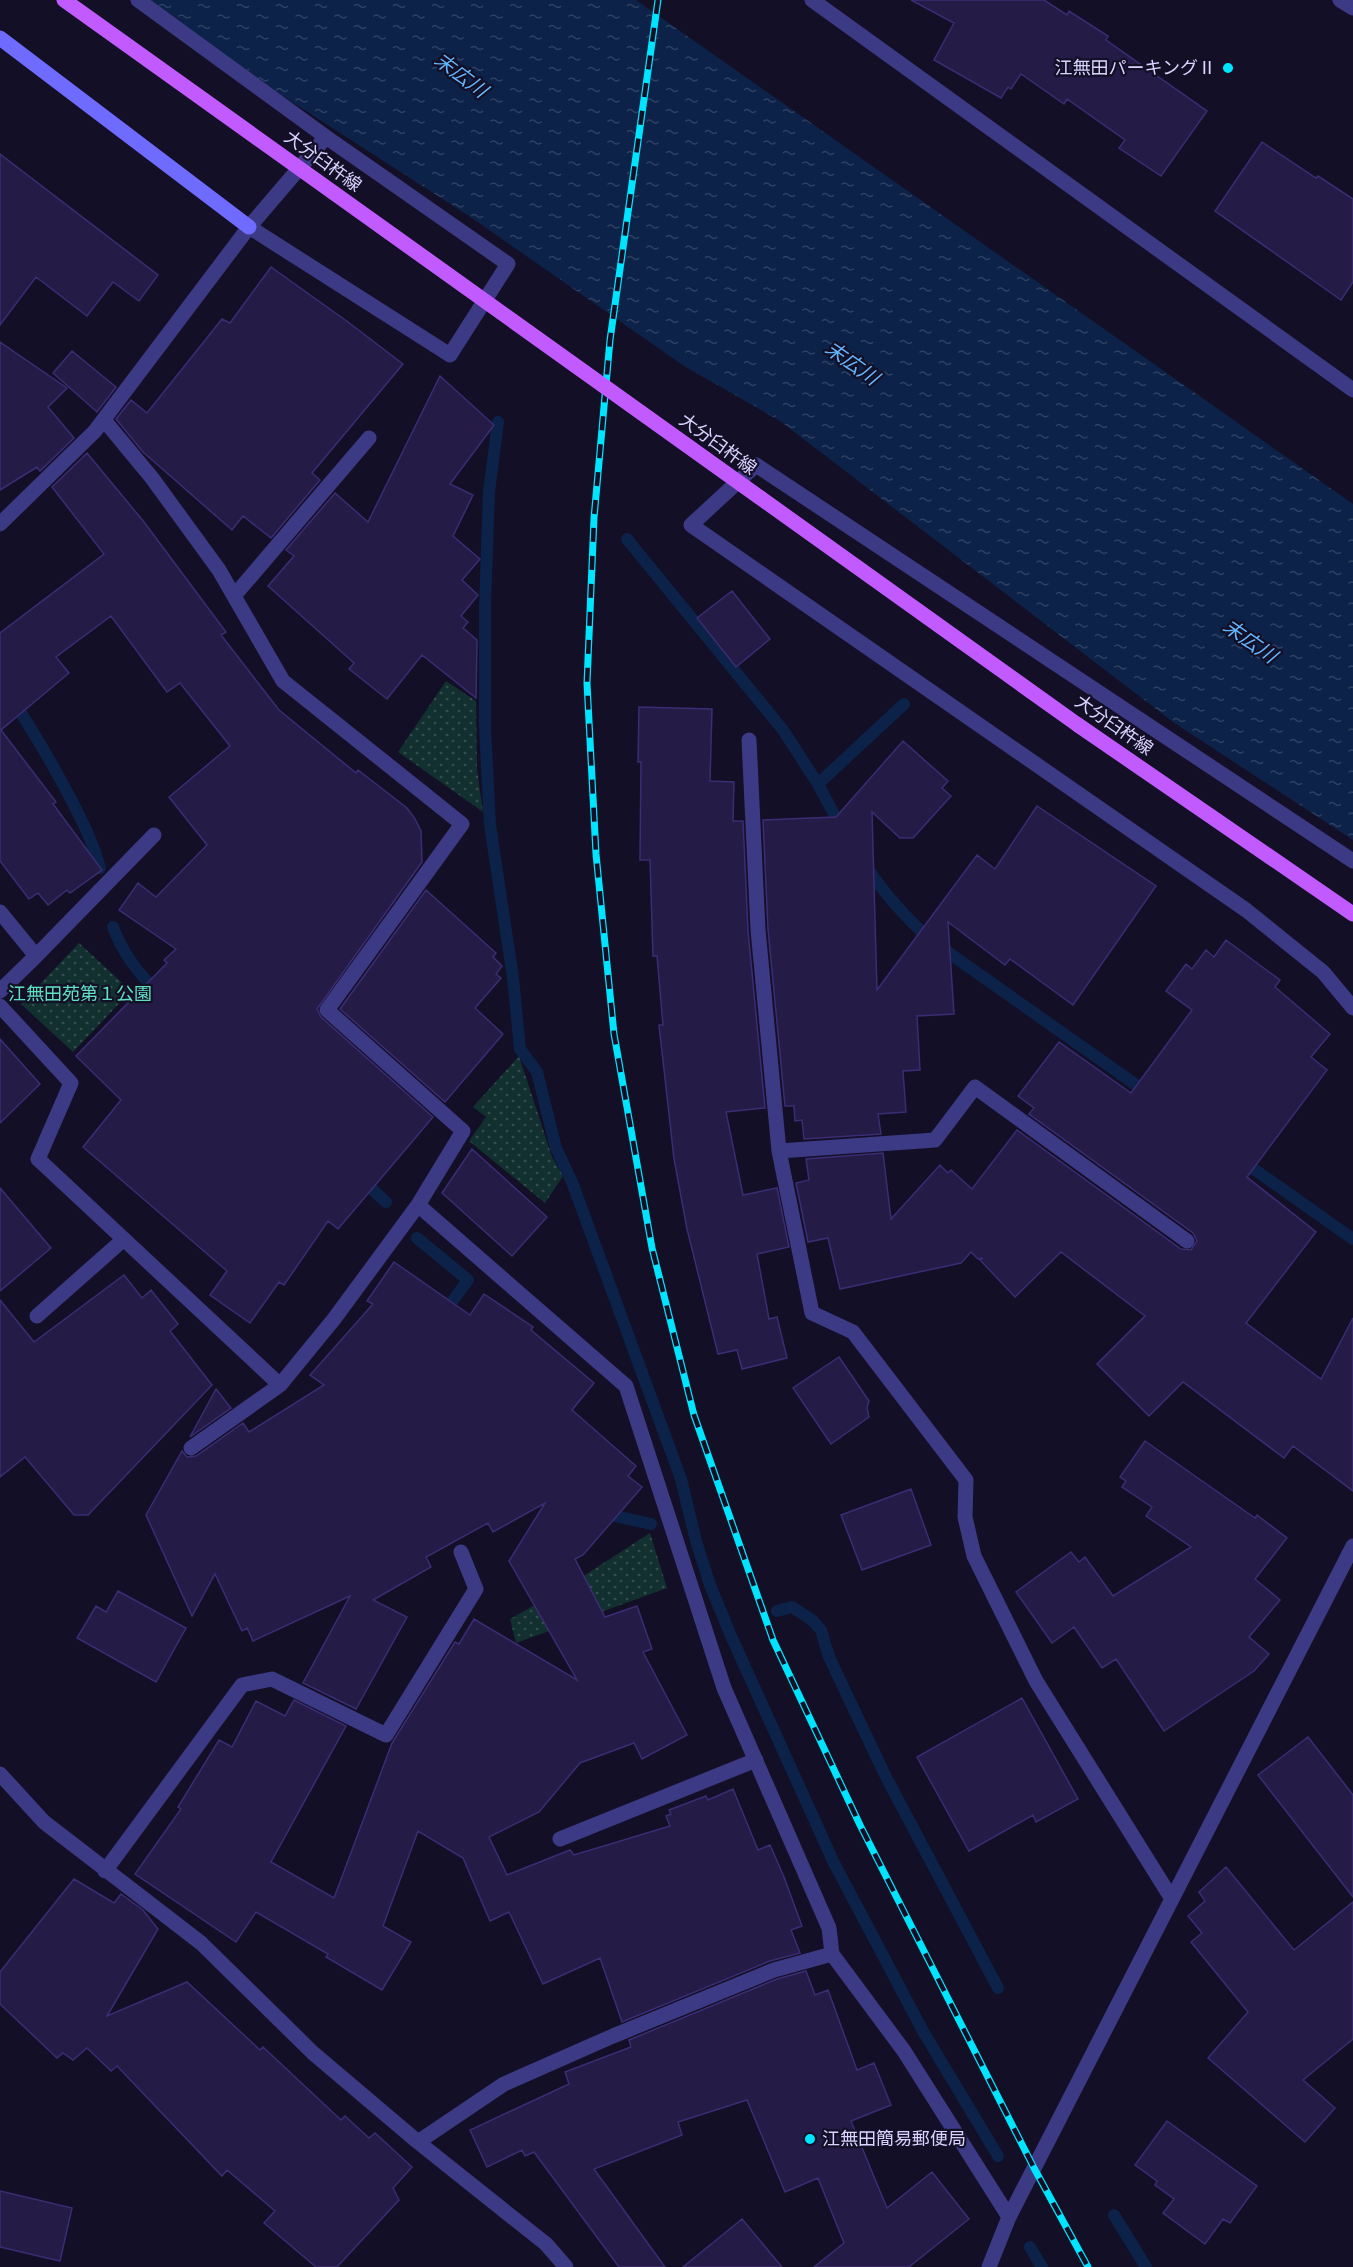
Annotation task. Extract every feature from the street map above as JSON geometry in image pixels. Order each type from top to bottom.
[{"type":"main road","name":"大分臼杵線","points":[[64,0],[1078,725],[1353,914]]},
{"type":"street","points":[[0,38],[249,227],[450,355],[508,264],[326,137],[138,0]]},
{"type":"street","points":[[812,0],[1353,390]]},
{"type":"street","points":[[1340,0],[1353,8]]},
{"type":"street","points":[[0,524],[96,431],[249,227],[326,137]]},
{"type":"street","points":[[104,420],[166,497],[219,570],[282,681],[462,824],[327,1010],[463,1131],[418,1205],[334,1319],[280,1385],[190,1448]]},
{"type":"street","points":[[234,596],[369,438]]},
{"type":"street","points":[[1353,861],[756,465],[691,525],[1246,910],[1323,972],[1353,1008]]},
{"type":"street","points":[[749,740],[758,930],[779,1151],[812,1313],[852,1332],[966,1480],[965,1517],[974,1557],[1036,1681],[1172,1899]]},
{"type":"street","points":[[0,991],[154,835]]},
{"type":"street","points":[[0,912],[36,956]]},
{"type":"street","points":[[0,1006],[71,1083],[38,1159],[280,1385]]},
{"type":"street","points":[[779,1151],[935,1140],[975,1087],[1187,1241]]},
{"type":"street","points":[[418,1205],[626,1386],[724,1688],[829,1928],[832,1954],[904,2051],[1009,2217]]},
{"type":"street","points":[[38,1316],[124,1239]]},
{"type":"street","points":[[989,2267],[1009,2217],[1353,1546]]},
{"type":"street","points":[[105,1871],[242,1685],[272,1679],[386,1735],[476,1589],[461,1552]]},
{"type":"street","points":[[560,1839],[756,1760]]},
{"type":"street","points":[[0,1774],[45,1822],[105,1871],[201,1943],[313,2053],[418,2142],[546,2244],[566,2267]]},
{"type":"street","points":[[418,2142],[504,2084],[613,2036],[774,1970],[832,1954]]},
{"type":"green space","points":[[446,681],[476,701],[477,769],[483,812],[398,752]]},
{"type":"green space","name":"江無田苑第１公園","points":[[79,943],[131,991],[73,1052],[21,1004]]},
{"type":"green space","points":[[519,1056],[552,1157],[563,1176],[545,1203],[469,1141],[486,1117],[473,1107]]},
{"type":"green space","points":[[650,1533],[667,1588],[516,1643],[510,1619],[568,1586]]},
{"type":"water","name":"末広川","points":[[151,0],[636,0],[1353,504],[1353,840],[1173,722],[780,421],[684,366],[472,218],[208,48]]},
{"type":"building","points":[[911,0],[1044,0],[1067,15],[1069,11],[1108,36],[1106,40],[1207,111],[1161,176],[1119,148],[1125,140],[1067,99],[1064,104],[1021,74],[1011,89],[1008,87],[1001,98],[934,60],[954,23]]},
{"type":"building","points":[[1262,142],[1316,178],[1318,176],[1353,199],[1353,282],[1341,300],[1215,211]]},
{"type":"building","points":[[0,154],[158,275],[139,301],[113,282],[87,316],[36,277],[0,325]]},
{"type":"building","points":[[271,267],[403,364],[312,473],[320,480],[271,538],[243,516],[232,530],[143,452],[116,419],[131,400],[147,413],[222,319],[230,323]]},
{"type":"building","points":[[0,342],[67,388],[48,407],[74,438],[40,471],[37,467],[0,490]]},
{"type":"building","points":[[72,351],[116,387],[97,412],[53,373]]},
{"type":"building","points":[[440,376],[494,425],[450,484],[473,495],[453,536],[480,559],[462,580],[478,595],[461,616],[468,622],[463,628],[477,640],[476,698],[422,655],[387,699],[349,669],[354,663],[268,586],[294,556],[286,550],[335,493],[368,522]]},
{"type":"building","points":[[87,453],[144,522],[226,632],[221,635],[279,710],[356,773],[358,770],[407,808],[421,831],[422,862],[317,1009],[321,1017],[433,1117],[338,1229],[328,1221],[284,1285],[279,1282],[250,1323],[210,1295],[227,1271],[83,1147],[121,1100],[76,1056],[167,963],[164,960],[176,949],[119,910],[138,883],[156,897],[207,845],[169,797],[230,746],[180,683],[167,692],[111,616],[56,657],[69,673],[1,730],[56,802],[53,804],[102,870],[70,893],[67,890],[48,905],[38,893],[29,899],[0,861],[0,633],[104,554],[52,487]]},
{"type":"building","points":[[732,591],[770,639],[736,667],[697,618]]},
{"type":"building","points":[[639,707],[712,709],[710,781],[734,782],[733,821],[743,821],[748,931],[765,1108],[726,1112],[743,1195],[777,1188],[789,1247],[757,1254],[769,1319],[777,1317],[787,1358],[742,1369],[737,1350],[718,1354],[687,1229],[674,1159],[659,1025],[663,1025],[657,956],[653,956],[650,860],[640,860]]},
{"type":"building","points":[[903,741],[948,781],[942,788],[951,796],[913,838],[900,838],[872,812],[877,990],[977,855],[995,869],[1037,806],[1156,886],[1073,1005],[1010,959],[1005,965],[948,922],[954,1014],[917,1016],[920,1070],[903,1071],[906,1112],[878,1114],[881,1134],[804,1139],[802,1120],[795,1121],[794,1106],[785,1106],[768,929],[763,820],[836,817]]},
{"type":"building","points":[[426,890],[496,953],[493,957],[502,966],[496,974],[501,978],[475,1008],[503,1034],[445,1102],[340,1009]]},
{"type":"building","points":[[1226,940],[1280,980],[1275,987],[1330,1034],[1311,1057],[1327,1070],[1247,1177],[1316,1232],[1246,1323],[1321,1379],[1353,1318],[1353,1491],[1293,1446],[1284,1458],[1183,1382],[1149,1416],[1097,1364],[1145,1316],[1061,1252],[1015,1297],[980,1260],[983,1258],[978,1259],[971,1252],[961,1263],[840,1289],[828,1238],[808,1242],[796,1183],[809,1180],[806,1159],[883,1153],[891,1219],[940,1165],[948,1173],[951,1170],[972,1189],[1017,1130],[1181,1249],[1191,1250],[1197,1241],[1193,1233],[1029,1114],[1034,1108],[1018,1096],[1059,1042],[1131,1093],[1192,1010],[1166,991],[1186,964],[1192,969],[1206,950],[1214,957]]},
{"type":"building","points":[[0,1039],[40,1084],[0,1123]]},
{"type":"building","points":[[472,1149],[547,1217],[512,1256],[442,1193]]},
{"type":"building","points":[[0,1188],[51,1248],[0,1291]]},
{"type":"building","points":[[394,1262],[470,1315],[484,1294],[533,1327],[531,1330],[594,1383],[572,1410],[636,1466],[628,1476],[642,1487],[583,1555],[575,1559],[605,1617],[637,1606],[652,1649],[643,1652],[687,1735],[642,1759],[634,1743],[580,1763],[539,1812],[489,1837],[507,1875],[570,1850],[574,1855],[670,1826],[666,1816],[671,1814],[669,1810],[706,1796],[708,1800],[733,1789],[758,1850],[770,1845],[784,1877],[802,1926],[791,1930],[800,1953],[770,1961],[622,2022],[600,1958],[543,1984],[509,1912],[490,1921],[463,1858],[418,1831],[383,1926],[411,1942],[382,1990],[326,1957],[328,1954],[256,1912],[236,1942],[135,1874],[181,1809],[178,1807],[219,1740],[232,1747],[256,1701],[285,1716],[294,1700],[346,1726],[271,1862],[334,1898],[392,1743],[455,1642],[459,1644],[474,1619],[577,1680],[509,1561],[545,1503],[493,1532],[488,1523],[426,1557],[431,1567],[373,1600],[407,1617],[356,1709],[303,1683],[350,1596],[253,1641],[247,1628],[242,1631],[215,1574],[192,1616],[146,1515],[182,1451],[187,1457],[196,1456],[243,1423],[249,1432],[324,1385],[310,1375],[373,1304],[367,1301]]},
{"type":"building","points":[[124,1275],[142,1298],[151,1290],[178,1324],[170,1331],[212,1385],[88,1515],[74,1515],[25,1457],[0,1477],[0,1300],[34,1342]]},
{"type":"building","points":[[839,1357],[869,1401],[867,1408],[869,1417],[831,1444],[793,1388]]},
{"type":"building","points":[[216,1389],[231,1408],[190,1437]]},
{"type":"building","points":[[1145,1441],[1255,1518],[1257,1515],[1287,1538],[1255,1579],[1280,1600],[1249,1637],[1269,1654],[1254,1671],[1164,1731],[1116,1659],[1102,1668],[1074,1627],[1052,1643],[1016,1592],[1071,1552],[1079,1562],[1085,1557],[1113,1596],[1191,1547],[1146,1516],[1152,1507],[1122,1487],[1126,1481],[1120,1477]]},
{"type":"building","points":[[911,1489],[931,1545],[862,1570],[841,1515]]},
{"type":"building","points":[[118,1591],[186,1628],[156,1682],[77,1638],[96,1606],[106,1612]]},
{"type":"building","points":[[1022,1698],[1078,1799],[1036,1822],[1033,1815],[969,1851],[917,1757]]},
{"type":"building","points":[[1308,1737],[1353,1795],[1353,1897],[1258,1775]]},
{"type":"building","points":[[1226,1867],[1294,1950],[1353,1902],[1353,2039],[1303,2080],[1335,2108],[1305,2142],[1208,2058],[1248,2012],[1191,1942],[1202,1933],[1188,1916],[1205,1901],[1199,1892]]},
{"type":"building","points":[[74,1879],[114,1903],[121,1894],[143,1910],[158,1929],[107,2016],[187,1982],[260,2050],[263,2047],[341,2120],[345,2116],[369,2138],[375,2133],[412,2167],[393,2188],[399,2200],[337,2267],[316,2267],[264,2223],[275,2211],[227,2170],[222,2176],[117,2066],[111,2071],[87,2048],[73,2060],[63,2053],[57,2058],[0,2004],[0,1972]]},
{"type":"building","points":[[806,1971],[815,1995],[828,1990],[857,2070],[874,2063],[891,2105],[851,2121],[887,2208],[932,2172],[969,2219],[909,2267],[814,2267],[844,2243],[818,2178],[785,2192],[747,2100],[678,2122],[682,2135],[594,2169],[665,2267],[619,2267],[534,2152],[525,2156],[522,2150],[487,2167],[470,2130],[569,2084],[565,2072],[631,2047],[629,2040],[777,1979]]},
{"type":"building","points":[[1167,2121],[1257,2186],[1230,2223],[1223,2219],[1205,2244],[1163,2213],[1174,2199],[1155,2185],[1157,2181],[1135,2165]]},
{"type":"building","points":[[0,2191],[72,2208],[60,2261],[0,2247]]},
{"type":"building","points":[[742,2219],[782,2267],[683,2267]]},
{"type":"waterway","points":[[498,422],[489,492],[485,606],[485,727],[490,825],[513,978],[520,1049],[537,1072],[556,1148],[572,1182],[681,1479],[696,1541],[710,1585],[731,1636],[834,1863],[924,2033],[998,2156]]},
{"type":"waterway","points":[[627,539],[783,730],[818,784],[843,831]]},
{"type":"waterway","points":[[0,681],[34,734],[70,798],[89,837],[100,868]]},
{"type":"waterway","points":[[818,784],[904,704]]},
{"type":"waterway","points":[[866,866],[896,906],[932,941],[1149,1094]]},
{"type":"waterway","points":[[113,927],[132,964],[160,994]]},
{"type":"waterway","points":[[1241,1160],[1353,1239]]},
{"type":"waterway","points":[[360,1178],[386,1202]]},
{"type":"waterway","points":[[417,1238],[468,1280],[442,1315]]},
{"type":"waterway","points":[[603,1510],[615,1516],[651,1524]]},
{"type":"waterway","points":[[777,1611],[792,1607],[812,1620],[821,1630],[829,1657],[886,1777],[998,1988]]},
{"type":"waterway","points":[[1114,2215],[1146,2267]]},
{"type":"waterway","points":[[1030,2247],[1042,2267]]},
{"type":"railway","points":[[658,0],[610,340],[594,518],[587,683],[596,854],[614,1034],[652,1248],[694,1415],[773,1640],[860,1825],[1034,2168],[1088,2267]]},
{"type":"place","name":"江無田パーキングⅡ","points":[[1228,68]]},
{"type":"place","name":"江無田簡易郵便局","points":[[810,2139]]}]
